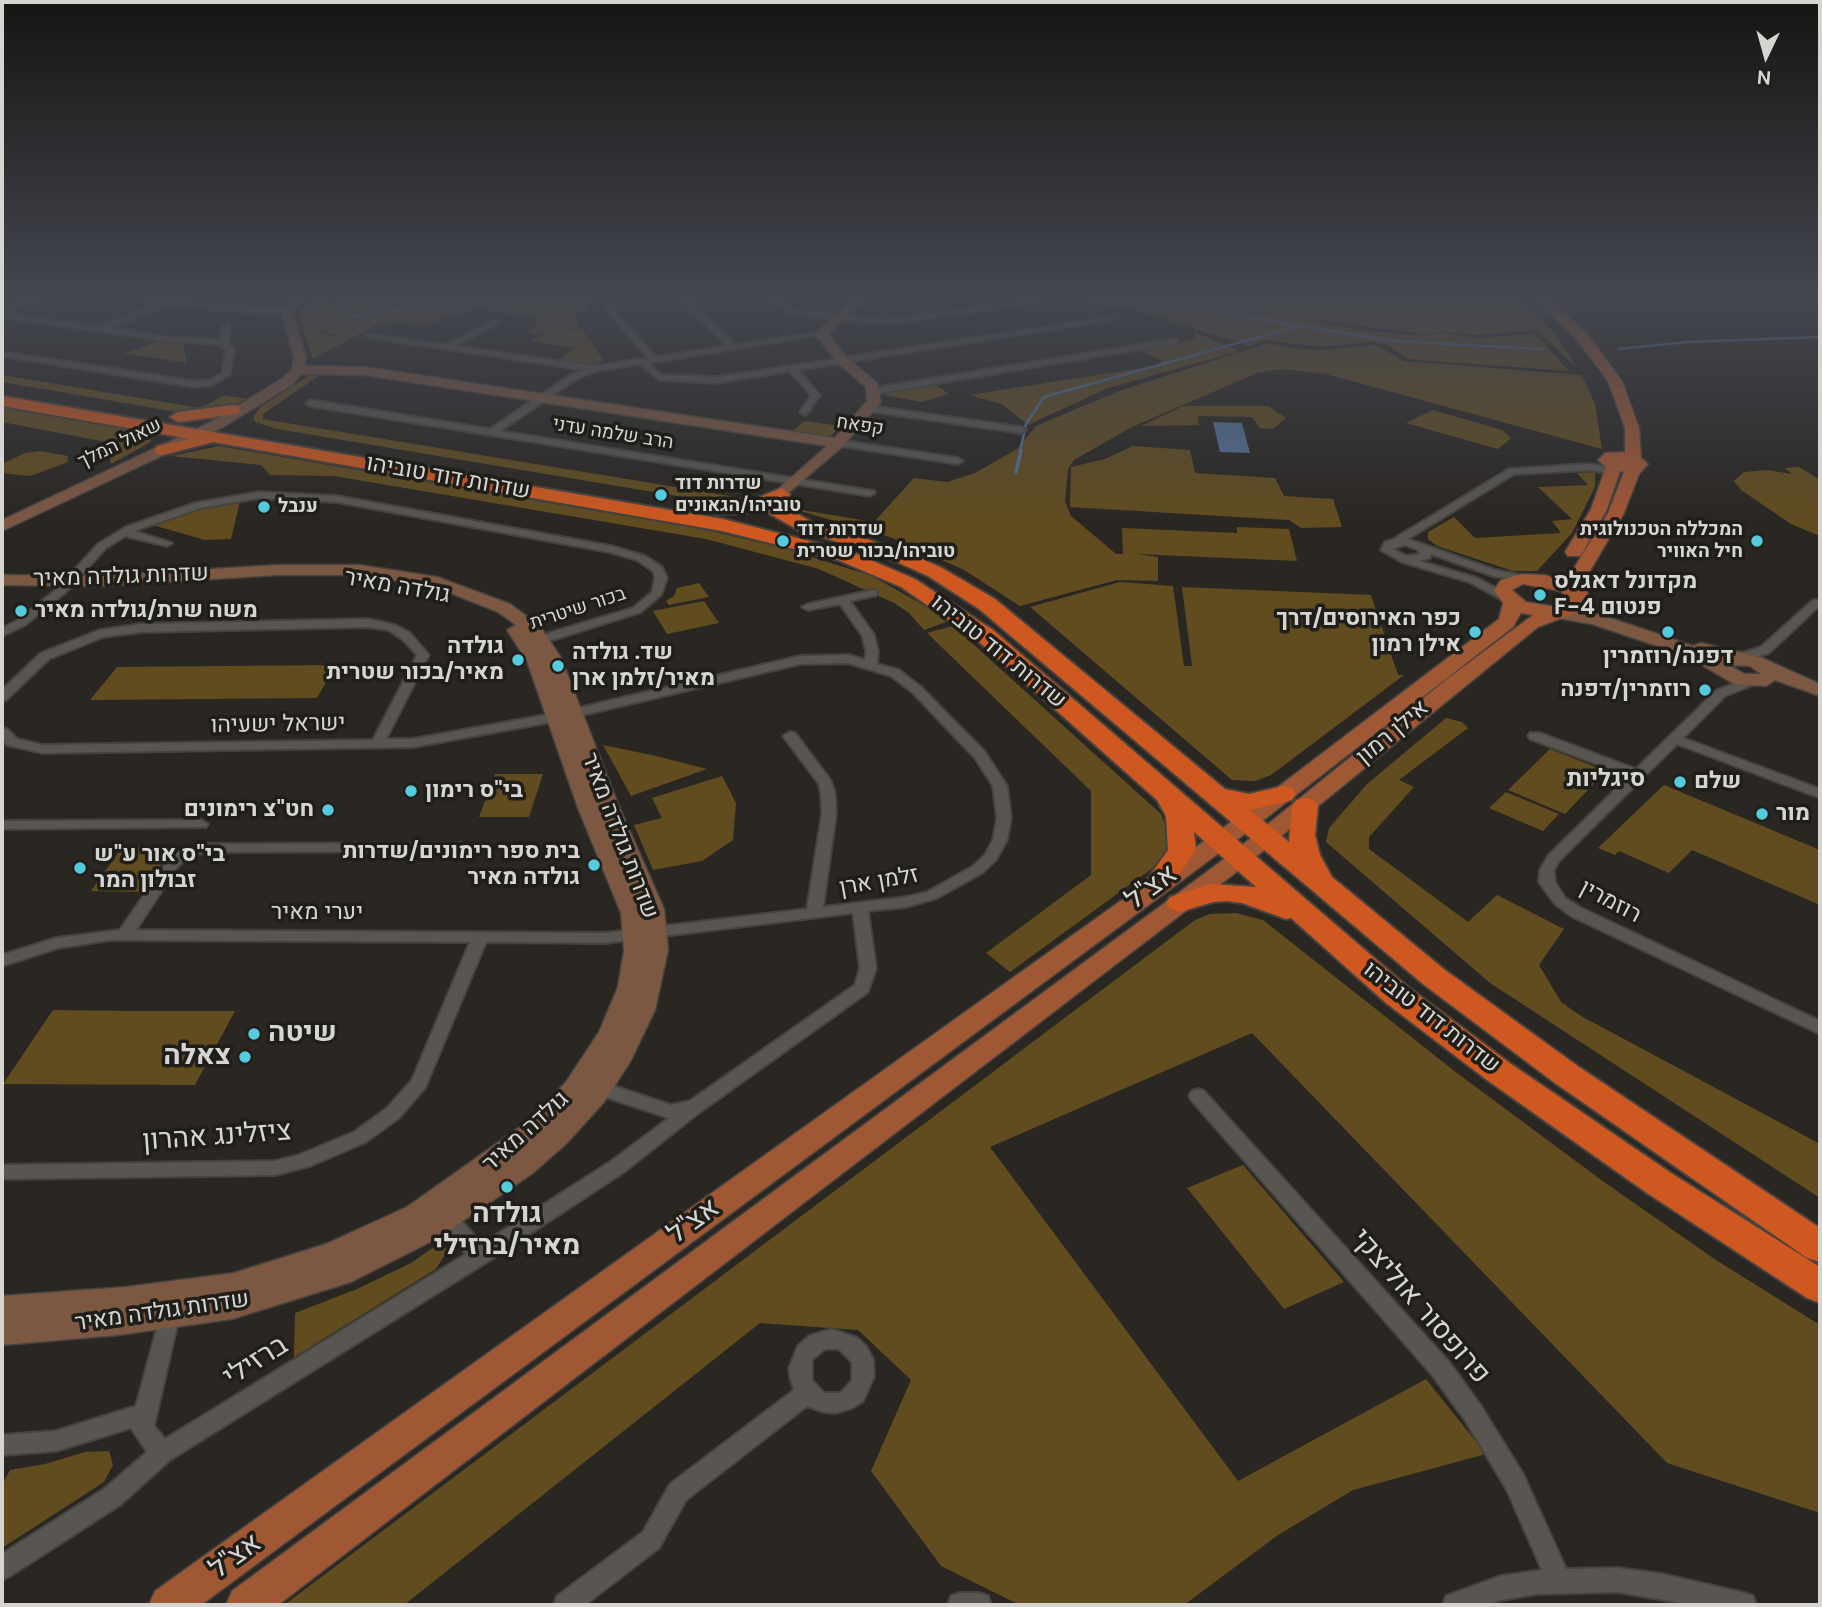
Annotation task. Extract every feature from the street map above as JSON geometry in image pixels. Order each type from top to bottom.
[{"type":"highway","name":"שדרות דוד טוביהו","points":[[2,387],[723,525],[845,556],[908,583],[957,614],[1397,995],[1499,1072],[1659,1183],[1820,1287]]},
{"type":"highway","name":"שדרות דוד טוביהו","points":[[2,401],[153,427],[197,426]]},
{"type":"highway","points":[[158,450],[249,436],[239,421],[237,410],[197,426]]},
{"type":"highway","points":[[153,427],[164,435],[158,450]]},
{"type":"highway","name":"שדרות דוד טוביהו","points":[[249,436],[717,508],[807,527],[904,558],[987,604],[1434,976],[1567,1075],[1820,1247]]},
{"type":"highway","points":[[717,508],[753,507],[788,488]]},
{"type":"highway","points":[[788,488],[775,505],[777,510],[807,527]]},
{"type":"highway","points":[[1165,793],[1179,816],[1182,850],[1169,893],[1247,894],[1311,922]]},
{"type":"highway","points":[[1218,795],[1249,802],[1294,800],[1306,855],[1333,894]]},
{"type":"main road","points":[[1533,579],[1559,574],[1599,509],[1615,452],[1600,381],[1594,371]]},
{"type":"main road","points":[[1578,596],[1578,576],[1616,513],[1634,463],[1632,428],[1615,381],[1608,371]]},
{"type":"main road","points":[[1615,452],[1634,463]]},
{"type":"main road","points":[[1533,579],[1561,584],[1578,596]]},
{"type":"main road","name":"אילן רמון","points":[[1294,800],[1506,623],[1511,615],[1505,586],[1533,579]]},
{"type":"main road","name":"אילן רמון","points":[[1229,850],[1531,623],[1554,613],[1575,609],[1579,605],[1578,596]]},
{"type":"main road","points":[[1510,600],[1532,610],[1554,613]]},
{"type":"main road","name":"אצ\"ל","points":[[169,1605],[1229,850]]},
{"type":"main road","name":"אצ\"ל","points":[[246,1605],[1169,893]]},
{"type":"street","points":[[111,371],[194,384],[212,382],[226,374],[226,371]]},
{"type":"street","name":"שאול המלך","points":[[2,524],[158,450],[197,426],[237,410],[278,388],[297,371]]},
{"type":"street","name":"קפאח","points":[[331,371],[365,372],[958,461]]},
{"type":"street","points":[[492,432],[541,398],[590,371]]},
{"type":"street","points":[[653,371],[659,377],[692,381],[728,379],[779,371]]},
{"type":"street","points":[[794,371],[817,395],[804,412]]},
{"type":"street","points":[[853,371],[874,391]]},
{"type":"street","points":[[874,391],[994,371]]},
{"type":"street","points":[[788,488],[871,409],[874,391]]},
{"type":"street","name":"הרב שלמה עדני","points":[[310,403],[492,432],[788,488],[870,493]]},
{"type":"street","points":[[871,409],[1021,430]]},
{"type":"street","points":[[1510,600],[1473,579],[1387,552],[1387,546],[1512,471],[1588,467],[1615,452]]},
{"type":"street","name":"בכור שיטרית","points":[[2,633],[21,623],[65,586],[97,550],[124,533],[174,512],[220,500],[259,495],[305,495],[611,549],[641,558],[658,569],[661,578],[657,593],[637,610],[534,642]]},
{"type":"street","points":[[1406,560],[1425,557],[1427,552],[1413,539],[1415,531]]},
{"type":"street","points":[[124,533],[167,542]]},
{"type":"street","points":[[1395,543],[1422,547],[1493,573],[1533,579]]},
{"type":"street","name":"שדרות גולדה מאיר","points":[[2,589],[277,570],[335,569],[385,572],[437,582],[483,597],[522,620],[534,642],[552,658],[565,715],[652,909],[645,934],[654,967],[643,1010],[617,1062],[599,1088],[557,1136],[523,1165],[447,1218],[340,1273],[232,1306],[172,1305],[2,1331]]},
{"type":"street","name":"שדרות גולדה מאיר","points":[[2,580],[65,586]]},
{"type":"street","points":[[808,607],[873,593]]},
{"type":"street","points":[[1578,596],[1609,617],[1730,664]]},
{"type":"street","points":[[842,599],[868,635],[872,651],[871,664]]},
{"type":"street","name":"רוזמרין","points":[[1816,603],[1762,670],[1721,693],[1549,864],[1546,876],[1555,895],[1586,918],[1820,1028]]},
{"type":"street","points":[[1554,613],[1604,622],[1730,664],[1762,670],[1820,690]]},
{"type":"street","points":[[2,697],[45,656],[100,634],[141,628],[368,623],[391,627],[406,636],[423,655],[377,744]]},
{"type":"street","name":"זלמן ארן","points":[[565,715],[800,660],[824,657],[871,664],[905,680],[980,755],[1000,786],[1004,818],[1000,840],[990,857],[956,883],[932,895],[906,902],[645,934]]},
{"type":"street","points":[[1721,693],[1730,664]]},
{"type":"street","name":"רוזמרין","points":[[1730,664],[1762,670]]},
{"type":"street","points":[[1762,670],[1820,696]]},
{"type":"street","name":"ישראל ישעיהו","points":[[2,733],[12,742],[43,749],[377,744],[430,741],[565,715]]},
{"type":"street","points":[[790,736],[826,784],[828,794],[829,814],[814,914]]},
{"type":"street","points":[[1535,736],[1638,775]]},
{"type":"street","points":[[1675,739],[1820,794]]},
{"type":"street","points":[[2,825],[201,824]]},
{"type":"street","points":[[125,935],[173,863],[183,855],[205,848],[463,846]]},
{"type":"street","name":"ברזילי","points":[[2,1568],[112,1497],[162,1453],[480,1256],[617,1167],[695,1107],[862,988],[868,968],[859,908]]},
{"type":"street","name":"יערי מאיר","points":[[2,961],[56,943],[125,935],[480,937],[645,934]]},
{"type":"street","name":"גולדה מאיר","points":[[2,1309],[172,1305],[334,1254],[417,1215],[508,1154],[559,1107],[611,1034],[630,987],[645,934]]},
{"type":"street","name":"ציזלינג אהרון","points":[[2,1172],[275,1168],[303,1161],[360,1137],[393,1113],[419,1083],[480,937]]},
{"type":"street","points":[[599,1088],[671,1112],[695,1107]]},
{"type":"street","name":"פרופסור אוליצקי","points":[[1198,1096],[1457,1391],[1508,1468],[1559,1581]]},
{"type":"street","points":[[447,1218],[480,1256]]},
{"type":"street","points":[[162,1453],[142,1428],[172,1305]]},
{"type":"street","points":[[566,1605],[651,1540],[678,1492],[807,1393]]},
{"type":"street","points":[[2,1446],[56,1441],[144,1414]]},
{"type":"street","points":[[1455,1605],[1501,1588],[1559,1581],[1629,1581],[1709,1595],[1744,1605]]},
{"type":"street","points":[[960,1605],[979,1605]]},
{"type":"shaded area","points":[[1122,371],[1169,371],[1108,388],[1028,425],[1002,404],[969,395]]},
{"type":"shaded area","points":[[1181,371],[1269,371],[1257,373],[1132,427],[1074,460],[1068,469],[1065,501],[1071,516],[1116,554],[1123,554],[1122,528],[1237,533],[1237,527],[1289,529],[1297,561],[1136,554],[1158,557],[1158,581],[1117,580],[1020,606],[964,570],[890,537],[790,508],[874,522],[914,478],[947,482],[975,473],[1017,449],[1036,426],[1119,391]]},
{"type":"shaded area","points":[[1299,371],[1531,371],[1582,375],[1595,404],[1602,449],[1326,374]]},
{"type":"shaded area","points":[[323,373],[263,414],[263,419],[754,500],[746,504],[725,504],[277,429],[255,422],[253,418],[260,407],[308,376]]},
{"type":"shaded area","points":[[2,375],[200,408],[225,395],[246,399],[229,407],[183,413],[2,382]]},
{"type":"shaded area","points":[[935,384],[949,394],[922,402],[887,396],[886,391]]},
{"type":"shaded area","points":[[1183,406],[1268,406],[1286,418],[1273,429],[1260,428],[1252,417],[1198,416],[1199,425],[1141,426]]},
{"type":"shaded area","points":[[2,407],[143,431],[150,435],[151,442],[111,464],[106,442],[2,422]]},
{"type":"shaded area","points":[[1433,410],[1502,430],[1511,438],[1498,449],[1406,423]]},
{"type":"shaded area","points":[[804,421],[841,426],[829,437],[792,432]]},
{"type":"shaded area","points":[[219,446],[706,530],[783,548],[872,576],[934,611],[946,622],[924,630],[909,613],[894,603],[819,569],[706,539],[334,476],[270,475],[261,465],[171,456]]},
{"type":"shaded area","points":[[1133,446],[1190,450],[1195,473],[1275,478],[1284,496],[1333,499],[1342,527],[1301,528],[1289,520],[1070,507],[1071,467],[1105,459]]},
{"type":"shaded area","points":[[40,451],[68,456],[68,462],[30,476],[2,473],[2,464],[25,453]]},
{"type":"shaded area","points":[[1799,467],[1820,480],[1820,536],[1791,524],[1741,490],[1734,481],[1744,472],[1767,470],[1792,474],[1785,468]]},
{"type":"shaded area","points":[[1595,472],[1595,487],[1572,533],[1537,571],[1513,571],[1437,546],[1428,539],[1428,532],[1454,517],[1475,538],[1561,533],[1552,521],[1572,519],[1538,487],[1588,485],[1577,473]]},
{"type":"shaded area","points":[[240,501],[231,539],[205,540],[153,525],[199,510]]},
{"type":"shaded area","points":[[1120,582],[1173,586],[1184,666],[1192,666],[1182,587],[1371,595],[1398,675],[1404,675],[1271,775],[1255,781],[1232,780],[1030,607]]},
{"type":"shaded area","points":[[699,583],[709,597],[669,605],[666,601],[674,596],[677,588]]},
{"type":"shaded area","points":[[704,601],[719,623],[667,634],[653,611]]},
{"type":"shaded area","points":[[953,626],[1161,814],[1166,828],[1168,849],[1154,867],[1010,972],[986,953],[1091,875],[1091,791],[927,633]]},
{"type":"shaded area","points":[[336,665],[317,698],[90,700],[117,667]]},
{"type":"shaded area","points":[[1446,718],[1462,722],[1468,728],[1399,780],[1414,787],[1369,837],[1369,849],[1468,922],[1497,895],[1564,929],[1539,965],[1561,1002],[1581,1016],[1820,1144],[1820,1198],[1490,983],[1326,842],[1329,828],[1367,784]]},
{"type":"shaded area","points":[[603,745],[656,756],[707,769],[631,796]]},
{"type":"shaded area","points":[[1550,749],[1606,771],[1565,814],[1508,790]]},
{"type":"shaded area","points":[[495,774],[543,774],[529,817],[479,817]]},
{"type":"shaded area","points":[[722,776],[736,803],[733,840],[702,861],[653,870],[634,825],[662,818],[652,798]]},
{"type":"shaded area","points":[[1664,785],[1820,850],[1820,905],[1692,850],[1669,873],[1619,851],[1615,855],[1598,848]]},
{"type":"shaded area","points":[[1506,792],[1559,814],[1543,831],[1489,808]]},
{"type":"shaded area","points":[[123,846],[173,847],[142,892],[91,891]]},
{"type":"shaded area","points":[[1236,913],[1263,920],[1457,1073],[1604,1182],[1716,1260],[1820,1325],[1820,1513],[1667,1463],[1252,1033],[990,1147],[1238,1481],[1426,1379],[1486,1454],[1353,1490],[1278,1535],[1184,1605],[1020,1605],[941,1566],[871,1471],[911,1380],[858,1330],[760,1323],[404,1605],[284,1605],[1195,920],[1210,914]]},
{"type":"shaded area","points":[[53,1010],[235,1011],[195,1085],[3,1084]]},
{"type":"shaded area","points":[[1243,1165],[1344,1282],[1284,1309],[1187,1188]]},
{"type":"shaded area","points":[[434,1247],[449,1248],[436,1269],[294,1357],[295,1313],[357,1289],[411,1263]]},
{"type":"shaded area","points":[[109,1451],[113,1465],[104,1482],[2,1548],[2,1485],[10,1470],[45,1464],[85,1452]]},
{"type":"water","points":[[1213,422],[1242,423],[1250,453],[1220,452]]},
{"type":"waterway","points":[[1020,452],[1026,424],[1044,397],[1137,371]]},
{"type":"waterway","points":[[1016,472],[1021,450]]},
{"type":"place","name":"שדרות דוד טוביהו/הגאונים","points":[[661,495]]},
{"type":"place","name":"ענבל","points":[[264,507]]},
{"type":"place","name":"שדרות דוד טוביהו/בכור שטרית","points":[[783,541]]},
{"type":"place","name":"המכללה הטכנולוגית חיל האוויר","points":[[1757,541]]},
{"type":"place","name":"מקדונל דאגלס F-4 פנטום","points":[[1540,595]]},
{"type":"place","name":"משה שרת/גולדה מאיר","points":[[21,611]]},
{"type":"place","name":"כפר האירוסים/דרך אילן רמון","points":[[1475,632]]},
{"type":"place","name":"דפנה/רוזמרין","points":[[1668,632]]},
{"type":"place","name":"גולדה מאיר/בכור שטרית","points":[[518,660]]},
{"type":"place","name":"שד. גולדה מאיר/זלמן ארן","points":[[558,666]]},
{"type":"place","name":"רוזמרין/דפנה","points":[[1705,690]]},
{"type":"place","name":"שלם","points":[[1680,782]]},
{"type":"place","name":"בי\"ס רימון","points":[[411,791]]},
{"type":"place","name":"חט\"צ רימונים","points":[[328,810]]},
{"type":"place","name":"מור","points":[[1762,814]]},
{"type":"place","name":"בית ספר רימונים/שדרות גולדה מאיר","points":[[594,865]]},
{"type":"place","name":"בי\"ס אור ע\"ש זבולון המר","points":[[80,868]]},
{"type":"place","name":"שיטה","points":[[254,1034]]},
{"type":"place","name":"צאלה","points":[[245,1057]]},
{"type":"place","name":"גולדה מאיר/ברזילי","points":[[507,1187]]},
{"type":"district","name":"סיגליות","points":[[1606,780]]}]
